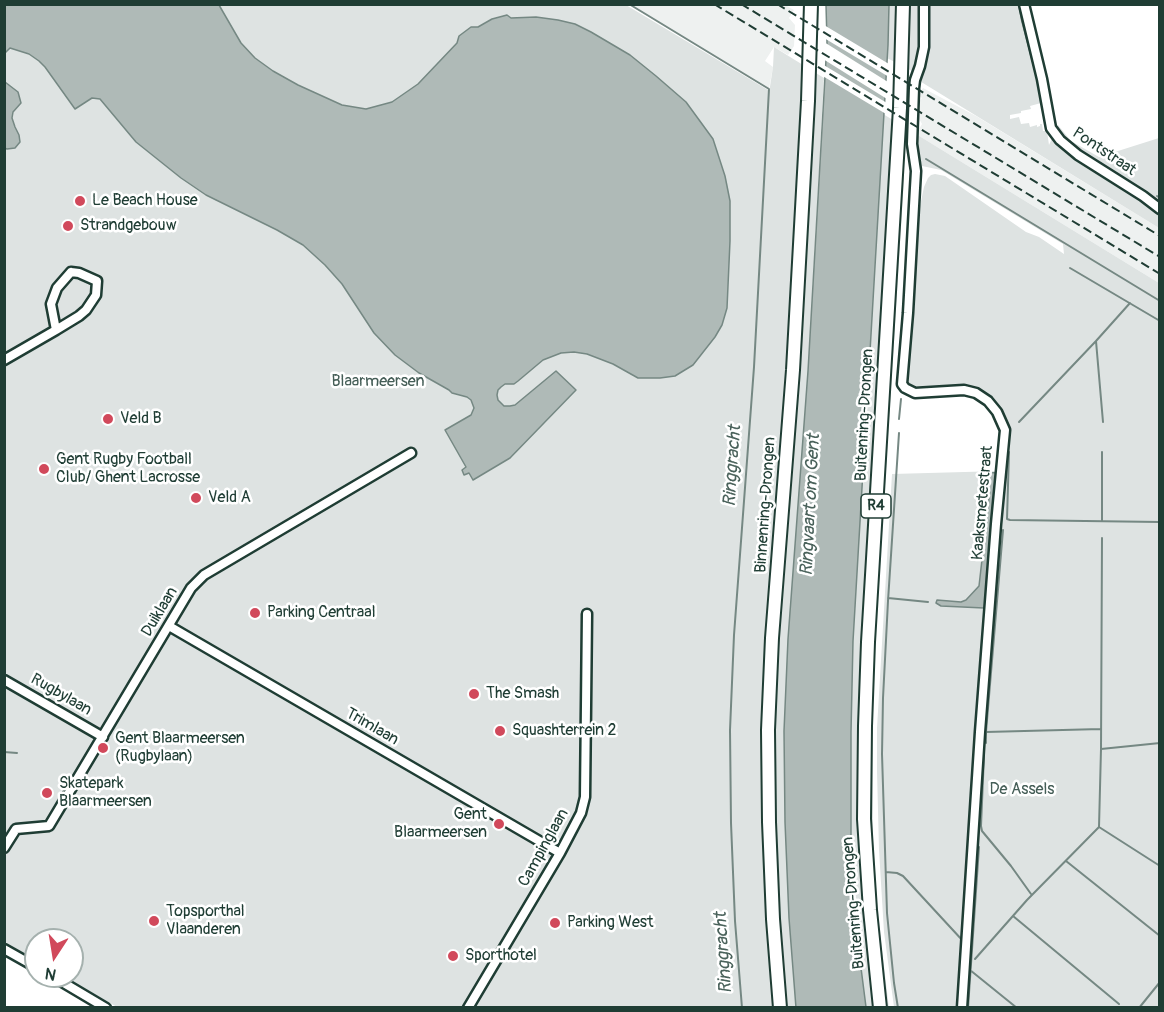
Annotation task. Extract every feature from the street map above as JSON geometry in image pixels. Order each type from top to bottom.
[{"type":"highway","name":"Binnenring-Drongen","points":[[780,1008],[773,919],[768,730],[772,638],[793,370],[811,4]]},
{"type":"highway","name":"Buitenring-Drongen","points":[[880,1008],[864,828],[865,726],[900,108],[903,4]]},
{"type":"street","name":"Kaaksmetestraat","points":[[924,4],[924,47],[915,80],[912,144],[916,171],[902,384],[904,388],[915,393],[964,390],[976,393],[988,401],[997,412],[1005,430],[980,732],[962,1008]]},
{"type":"street","name":"Pontstraat","points":[[1024,4],[1051,128],[1060,141],[1078,155],[1160,209]]},
{"type":"street","points":[[4,360],[56,330],[79,316],[96,295],[97,281],[71,272],[57,288],[51,304],[56,330]]},
{"type":"street","name":"Duiklaan","points":[[4,848],[15,829],[51,823],[191,588],[204,575],[411,453]]},
{"type":"street","name":"Campinglaan","points":[[468,1008],[560,853],[581,813],[585,797],[587,614]]},
{"type":"street","name":"Trimlaan","points":[[169,626],[560,853]]},
{"type":"street","name":"Rugbylaan","points":[[4,680],[103,736]]},
{"type":"street","points":[[4,949],[24,960]]},
{"type":"street","points":[[72,988],[106,1008]]},
{"type":"shaded area","points":[[629,5],[785,5],[794,10],[789,18],[795,25],[794,46],[788,55],[774,47],[765,61],[773,67],[769,89]]},
{"type":"shaded area","points":[[923,88],[976,116],[1159,228],[1159,283],[916,134],[922,124],[918,117],[922,98],[918,96]]},
{"type":"green space","name":"Blaarmeersen","points":[[5,5],[626,5],[768,90],[769,93],[774,47],[824,78],[808,371],[788,639],[784,731],[789,918],[796,1007],[117,1007],[84,988],[84,928],[24,928],[24,953],[5,942]]},
{"type":"green space","points":[[889,5],[1018,5],[1041,103],[1030,106],[1031,109],[1021,111],[1021,113],[1010,115],[1010,119],[1019,117],[1021,124],[1029,123],[1030,127],[1042,124],[1043,131],[1047,131],[1049,145],[1058,125],[1071,141],[1099,157],[1159,138],[1159,228],[918,80],[920,67],[912,71],[887,58]]},
{"type":"green space","points":[[883,114],[893,120],[857,743],[863,913],[874,1007],[866,1008],[854,913],[851,844],[851,732],[853,641]]},
{"type":"green space","name":"De Assels","points":[[916,134],[1159,283],[1159,1007],[894,1007],[884,932],[877,771],[877,728],[892,474],[1001,471],[1005,430],[997,412],[976,393],[927,393],[905,388],[915,230],[928,178],[935,174],[945,176],[1026,232],[1039,237],[1064,254],[1063,244],[941,170],[922,166]]},
{"type":"green space","points":[[903,159],[904,179],[874,662],[873,713],[873,842],[878,917],[889,1008],[886,1007],[882,983],[870,841],[869,713]]},
{"type":"water","points":[[5,5],[219,5],[241,43],[255,58],[273,71],[342,105],[366,109],[392,102],[418,84],[457,43],[459,36],[471,27],[478,27],[492,19],[507,15],[511,18],[536,17],[575,24],[630,55],[656,76],[686,102],[713,139],[730,201],[727,308],[722,325],[693,365],[675,376],[638,378],[613,364],[587,354],[574,352],[561,353],[543,360],[514,384],[505,384],[498,390],[498,400],[504,406],[515,405],[556,371],[576,390],[510,458],[473,480],[469,473],[464,475],[462,470],[466,467],[445,430],[471,415],[474,408],[471,400],[452,393],[395,355],[374,333],[342,284],[303,245],[206,195],[181,178],[136,142],[100,99],[92,98],[75,109],[39,61],[29,54],[10,48],[5,53]]},
{"type":"water","name":"Ringvaart om Gent","points":[[826,5],[889,5],[853,641],[851,844],[854,913],[866,1007],[796,1008],[789,918],[784,731],[788,639],[808,371],[827,42]]},
{"type":"water","points":[[5,82],[18,92],[21,103],[13,112],[12,118],[20,142],[15,148],[7,149],[4,148]]},
{"type":"water","points":[[985,472],[997,473],[987,605],[984,608],[941,606],[936,603],[937,600],[961,602],[966,600],[979,586],[990,489],[983,476]]},
{"type":"pier","points":[[824,25],[889,64],[889,77],[824,38]]},
{"type":"pier","points":[[824,42],[888,82],[887,99],[823,59]]},
{"type":"pier","points":[[822,64],[887,103],[886,114],[821,75]]},
{"type":"waterway","name":"Ringgracht","points":[[629,4],[769,89],[754,367],[734,635],[730,730],[735,921],[742,1008]]},
{"type":"waterway","points":[[1019,5],[1040,89]]},
{"type":"waterway","points":[[926,159],[1160,301]]},
{"type":"waterway","points":[[1070,268],[1160,321]]},
{"type":"waterway","points":[[1103,422],[1096,341],[1130,303]]},
{"type":"waterway","points":[[1019,422],[1096,341]]},
{"type":"waterway","points":[[899,419],[901,399]]},
{"type":"waterway","points":[[898,1008],[887,913],[882,754],[888,601],[899,433]]},
{"type":"waterway","points":[[1009,452],[1007,519],[1160,522]]},
{"type":"waterway","points":[[1102,452],[1102,521]]},
{"type":"waterway","points":[[1003,530],[986,732],[1101,729]]},
{"type":"waterway","points":[[1101,749],[1102,538]]},
{"type":"waterway","points":[[888,598],[928,602]]},
{"type":"waterway","points":[[976,731],[978,707]]},
{"type":"waterway","points":[[986,732],[986,743]]},
{"type":"waterway","points":[[1099,827],[1101,749],[1160,743]]},
{"type":"waterway","points":[[4,752],[17,753]]},
{"type":"waterway","points":[[984,755],[982,831],[1031,894]]},
{"type":"waterway","points":[[975,959],[1027,900],[1099,827],[1160,866]]},
{"type":"waterway","points":[[968,1008],[979,847]]},
{"type":"waterway","points":[[1066,861],[1160,936]]},
{"type":"waterway","points":[[886,872],[903,876],[963,941],[963,939]]},
{"type":"waterway","points":[[1013,916],[1119,1004]]},
{"type":"waterway","points":[[970,970],[1017,1008]]},
{"type":"waterway","points":[[1139,1008],[1160,982]]},
{"type":"railway","points":[[714,4],[1160,274]]},
{"type":"railway","points":[[741,4],[1160,257]]},
{"type":"railway","points":[[777,4],[1160,236]]},
{"type":"place","name":"Le Beach House","points":[[80,201]]},
{"type":"place","name":"Strandgebouw","points":[[68,226]]},
{"type":"place","name":"Veld B","points":[[108,419]]},
{"type":"place","name":"Gent Rugby Football Club/ Ghent Lacrosse","points":[[44,469]]},
{"type":"place","name":"Veld A","points":[[196,498]]},
{"type":"place","name":"Parking Centraal","points":[[255,613]]},
{"type":"place","name":"The Smash","points":[[474,694]]},
{"type":"place","name":"Squashterrein 2","points":[[500,731]]},
{"type":"place","name":"Gent Blaarmeersen (Rugbylaan)","points":[[103,748]]},
{"type":"place","name":"Skatepark Blaarmeersen","points":[[47,793]]},
{"type":"place","name":"Gent Blaarmeersen","points":[[499,824]]},
{"type":"place","name":"Topsporthal Vlaanderen","points":[[154,921]]},
{"type":"place","name":"Parking West","points":[[555,923]]},
{"type":"place","name":"Sporthotel","points":[[453,956]]}]
